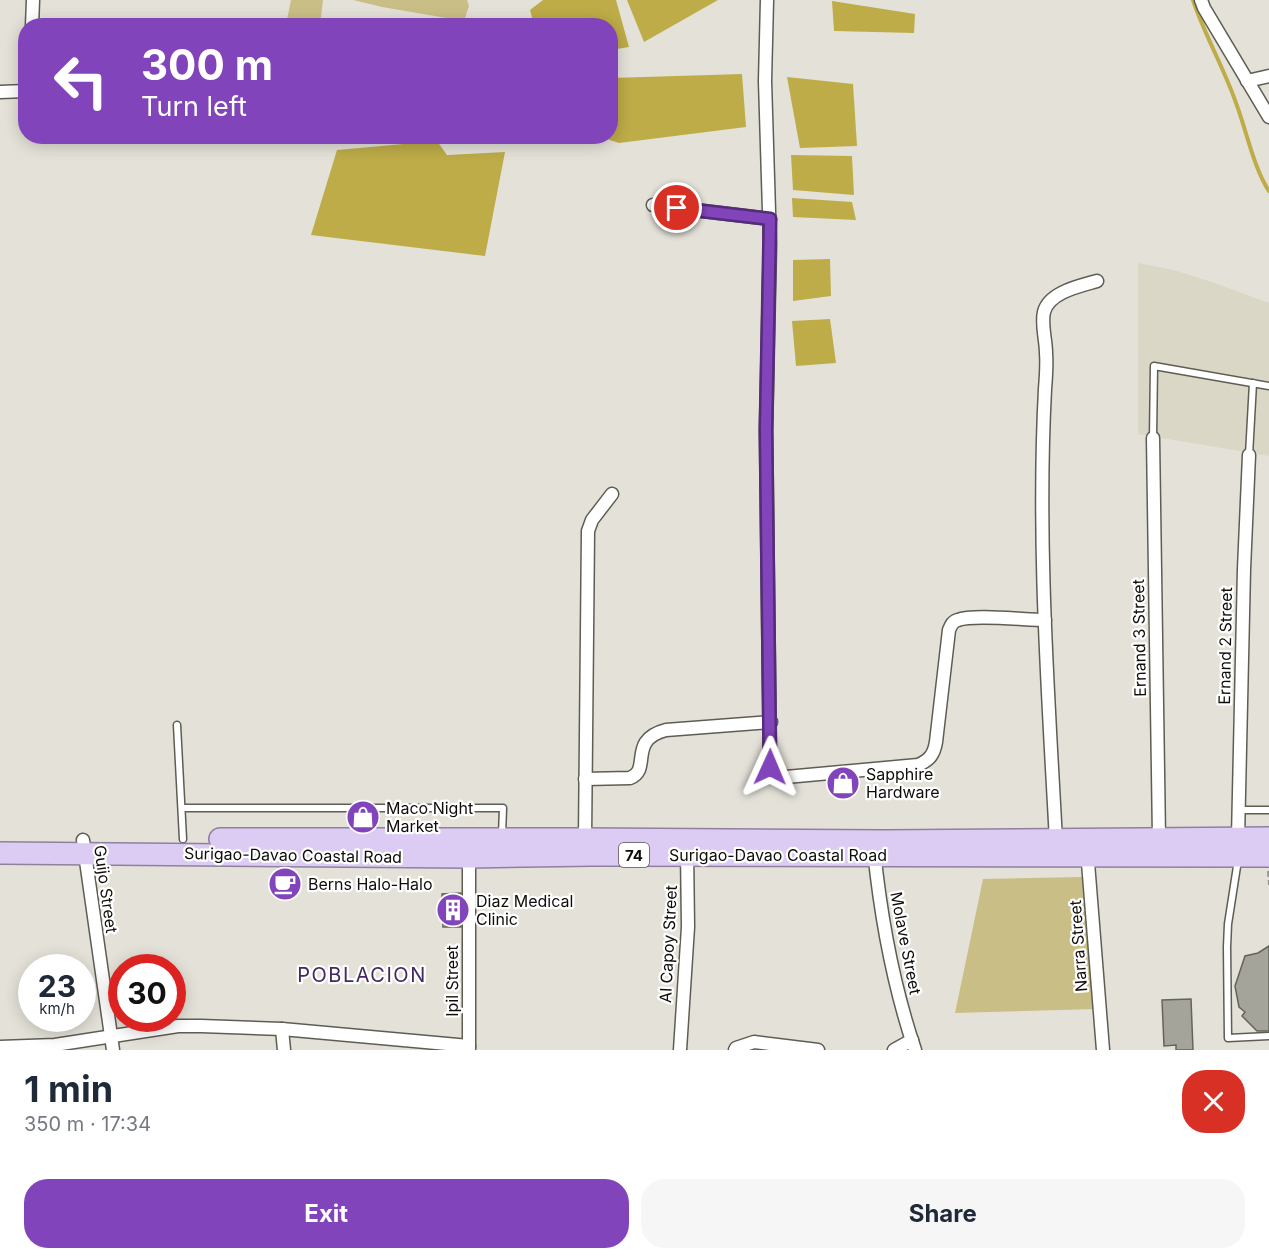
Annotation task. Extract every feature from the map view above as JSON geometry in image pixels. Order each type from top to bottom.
[{"type":"highway","name":"Surigao-Davao Coastal Road","points":[[0,853],[183,839],[469,848],[502,839],[585,838],[687,847]]},
{"type":"highway","name":"Surigao-Davao Coastal Road","points":[[874,848],[1056,841],[1087,848],[1159,838],[1238,847],[1269,856]]},
{"type":"highway","name":"Surigao-Davao Coastal Road","points":[[0,839],[84,846],[1087,848],[1238,847],[1269,838]]},
{"type":"street","points":[[32,18],[33,0]]},
{"type":"street","points":[[767,0],[765,81],[770,219],[766,430],[770,767],[776,775],[786,777],[918,765],[931,758],[934,750],[949,630],[952,624],[957,620],[973,618],[1045,620]]},
{"type":"street","points":[[1201,0],[1269,117]]},
{"type":"street","points":[[1247,81],[1269,76]]},
{"type":"street","points":[[0,92],[18,91]]},
{"type":"street","points":[[653,205],[770,219]]},
{"type":"street","points":[[1056,841],[1042,506],[1047,357],[1044,312],[1049,302],[1057,296],[1075,287],[1097,281]]},
{"type":"street","name":"Ernand 3 Street","points":[[1153,438],[1159,838]]},
{"type":"street","name":"Ernand 2 Street","points":[[1238,847],[1244,569],[1250,455]]},
{"type":"street","points":[[585,838],[588,531],[592,520],[612,494]]},
{"type":"street","points":[[585,779],[636,776],[639,772],[642,749],[647,738],[655,733],[666,730],[771,722]]},
{"type":"street","name":"Guijo Street","points":[[84,846],[113,1050]]},
{"type":"street","name":"Al Capoy Street","points":[[680,1050],[688,927],[687,847]]},
{"type":"street","name":"Ipil Street","points":[[469,848],[469,1048]]},
{"type":"street","name":"Molave Street","points":[[874,848],[881,911],[894,979],[913,1045]]},
{"type":"street","name":"Narra Street","points":[[1087,848],[1103,1050]]},
{"type":"street","points":[[0,1047],[55,1045],[178,1026],[226,1026],[282,1029],[469,1048]]},
{"type":"street","points":[[282,1029],[284,1050]]},
{"type":"street","points":[[735,1050],[754,1042],[818,1050]]},
{"type":"street","points":[[894,1050],[913,1045]]},
{"type":"lane","points":[[1153,438],[1154,366],[1269,386]]},
{"type":"lane","points":[[1250,455],[1253,383]]},
{"type":"lane","points":[[177,725],[183,839]]},
{"type":"lane","points":[[182,808],[502,808],[502,839]]},
{"type":"lane","points":[[1239,810],[1269,810]]},
{"type":"lane","points":[[1238,847],[1228,924],[1228,1038],[1269,1036]]},
{"type":"shaded area","points":[[291,0],[323,0],[321,18],[287,18]]},
{"type":"shaded area","points":[[353,0],[467,0],[469,6],[465,18],[446,18]]},
{"type":"shaded area","points":[[543,0],[616,0],[629,47],[618,49],[618,18],[532,18],[530,10]]},
{"type":"shaded area","points":[[627,0],[718,0],[644,42]]},
{"type":"shaded area","points":[[832,1],[915,14],[914,33],[834,31]]},
{"type":"shaded area","points":[[742,74],[746,127],[618,143],[618,78]]},
{"type":"shaded area","points":[[787,77],[853,84],[857,146],[800,148]]},
{"type":"shaded area","points":[[404,144],[439,144],[447,155],[505,152],[485,256],[311,235],[337,150]]},
{"type":"shaded area","points":[[791,155],[852,156],[854,195],[793,190]]},
{"type":"shaded area","points":[[792,198],[852,202],[856,220],[793,217]]},
{"type":"shaded area","points":[[830,259],[831,296],[793,301],[793,260]]},
{"type":"shaded area","points":[[1138,263],[1174,270],[1269,303],[1269,456],[1138,434]]},
{"type":"shaded area","points":[[830,319],[836,363],[796,366],[792,321]]},
{"type":"shaded area","points":[[1082,877],[1096,1009],[955,1013],[983,879]]},
{"type":"building","name":"Diaz Medical Clinic","points":[[461,893],[461,927],[443,927],[442,894]]},
{"type":"building","points":[[1269,946],[1269,1031],[1257,1031],[1242,1016],[1245,1012],[1239,1007],[1235,986],[1245,956],[1258,953]]},
{"type":"building","points":[[1191,999],[1193,1050],[1176,1050],[1176,1045],[1164,1046],[1162,1000]]},
{"type":"waterway","points":[[1193,0],[1231,90],[1255,160],[1269,191]]},
{"type":"place","name":"Sapphire Hardware","points":[[843,783]]},
{"type":"place","name":"Maco Night Market","points":[[363,817]]},
{"type":"place","name":"Berns Halo-Halo","points":[[285,884]]},
{"type":"place","name":"Diaz Medical Clinic","points":[[453,910]]},
{"type":"district","name":"POBLACION","points":[[362,975]]},
{"type":"route","points":[[677,208],[770,219],[766,430],[770,767]]}]
